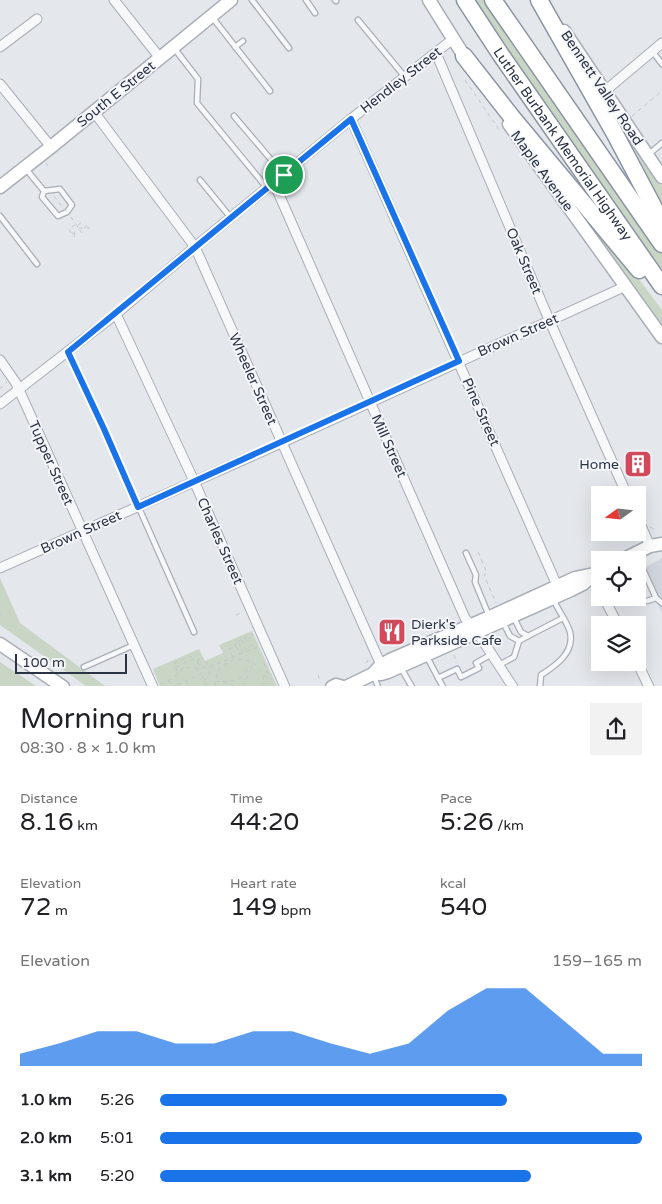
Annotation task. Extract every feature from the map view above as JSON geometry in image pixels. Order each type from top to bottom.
[{"type":"highway","name":"Luther Burbank Memorial Highway","points":[[465,0],[662,286]]},
{"type":"highway","name":"Luther Burbank Memorial Highway","points":[[494,0],[662,244]]},
{"type":"highway","points":[[540,0],[662,223]]},
{"type":"highway","points":[[464,56],[511,116],[662,296]]},
{"type":"main road","name":"South E Street","points":[[0,187],[51,148],[231,0]]},
{"type":"main road","name":"Maple Avenue","points":[[429,0],[494,104],[662,337]]},
{"type":"main road","name":"Bennett Valley Road","points":[[540,0],[605,91],[662,177]]},
{"type":"main road","points":[[640,551],[656,545],[659,534]]},
{"type":"main road","points":[[327,685],[344,686],[474,629],[508,619],[557,593],[575,578],[591,574]]},
{"type":"main road","points":[[377,670],[381,674],[401,666],[426,655],[474,629],[490,618],[557,593]]},
{"type":"main road","points":[[0,644],[63,686]]},
{"type":"street","points":[[114,0],[160,58]]},
{"type":"street","points":[[0,47],[37,19]]},
{"type":"street","name":"Hendley Street","points":[[0,404],[116,314],[195,246],[351,119],[454,39]]},
{"type":"street","points":[[605,91],[662,43]]},
{"type":"street","name":"Oak Street","points":[[436,53],[550,322],[623,486]]},
{"type":"street","points":[[0,84],[51,148]]},
{"type":"street","name":"Wheeler Street","points":[[94,112],[195,246],[282,443],[377,670]]},
{"type":"street","name":"Pine Street","points":[[351,119],[459,361],[557,593]]},
{"type":"street","name":"Mill Street","points":[[271,186],[465,618],[492,654],[512,686]]},
{"type":"street","name":"Brown Street","points":[[0,568],[282,443],[626,286]]},
{"type":"street","name":"Charles Street","points":[[116,314],[194,481],[286,686]]},
{"type":"street","name":"Tupper Street","points":[[0,360],[19,390],[152,684]]},
{"type":"street","points":[[646,531],[656,545]]},
{"type":"street","points":[[642,671],[649,686]]},
{"type":"lane","points":[[252,0],[289,48]]},
{"type":"lane","points":[[308,1],[315,13]]},
{"type":"lane","points":[[212,16],[270,91]]},
{"type":"lane","points":[[358,20],[405,77]]},
{"type":"lane","points":[[235,47],[244,41]]},
{"type":"lane","points":[[173,47],[198,79],[197,103],[271,186]]},
{"type":"lane","points":[[652,51],[662,64]]},
{"type":"lane","points":[[234,116],[284,175]]},
{"type":"lane","points":[[648,155],[662,143]]},
{"type":"lane","points":[[25,168],[44,191]]},
{"type":"lane","points":[[200,180],[231,218]]},
{"type":"lane","points":[[60,189],[72,205],[67,212],[58,216],[42,197],[44,191],[60,189]]},
{"type":"lane","points":[[0,216],[38,264]]},
{"type":"lane","points":[[68,352],[194,632]]},
{"type":"lane","points":[[466,552],[476,575],[475,582],[490,618]]},
{"type":"lane","points":[[646,577],[656,598],[662,603]]},
{"type":"lane","points":[[540,686],[541,675],[564,658],[570,644],[570,632],[563,618],[557,593]]},
{"type":"lane","points":[[647,601],[656,598]]},
{"type":"lane","points":[[499,665],[514,657],[519,641],[563,618]]},
{"type":"lane","points":[[508,619],[528,636]]},
{"type":"lane","points":[[508,619],[510,636],[519,641]]},
{"type":"lane","points":[[84,667],[134,645]]},
{"type":"lane","points":[[438,678],[457,669],[461,677],[479,668],[476,663],[492,654]]},
{"type":"lane","points":[[426,655],[443,686]]},
{"type":"lane","points":[[401,666],[412,686]]},
{"type":"lane","points":[[377,670],[378,686]]},
{"type":"path","points":[[465,80],[500,131]]},
{"type":"path","points":[[632,116],[662,91]]},
{"type":"path","points":[[45,163],[48,166]]},
{"type":"path","points":[[52,196],[64,209]]},
{"type":"path","points":[[69,215],[82,232]]},
{"type":"path","points":[[74,237],[78,226],[84,220]]},
{"type":"path","points":[[83,228],[88,225]]},
{"type":"path","points":[[75,232],[71,234],[69,229],[78,226],[90,228]]},
{"type":"path","points":[[0,389],[7,382]]},
{"type":"path","points":[[648,524],[659,534]]},
{"type":"path","points":[[478,552],[487,573],[484,575],[498,606]]},
{"type":"path","points":[[236,615],[244,611]]},
{"type":"path","points":[[233,657],[229,649],[236,646],[238,641],[252,634],[255,640]]},
{"type":"path","points":[[249,636],[254,648]]},
{"type":"path","points":[[245,638],[250,650]]},
{"type":"path","points":[[242,639],[247,651]]},
{"type":"path","points":[[239,642],[243,653]]},
{"type":"path","points":[[152,684],[168,681],[183,669],[209,667],[260,645]]},
{"type":"path","points":[[236,646],[240,654]]},
{"type":"path","points":[[453,652],[458,665]]},
{"type":"path","points":[[178,672],[174,664],[192,656],[201,669],[201,674],[207,686]]},
{"type":"path","points":[[366,663],[370,656]]},
{"type":"path","points":[[196,662],[201,658]]},
{"type":"path","points":[[176,667],[194,659]]},
{"type":"path","points":[[215,686],[221,668],[229,661],[244,659],[254,664],[261,672],[264,686]]},
{"type":"path","points":[[204,681],[209,674],[209,667],[206,661]]},
{"type":"path","points":[[265,661],[265,669],[269,677]]},
{"type":"path","points":[[181,664],[183,669]]},
{"type":"path","points":[[215,682],[238,680],[254,664]]},
{"type":"path","points":[[244,686],[251,668]]},
{"type":"path","points":[[261,672],[265,669]]},
{"type":"path","points":[[168,681],[178,686],[201,674]]},
{"type":"path","points":[[318,675],[327,685]]},
{"type":"path","points":[[263,676],[272,678]]},
{"type":"path","points":[[164,686],[170,686],[168,681]]},
{"type":"path","points":[[186,681],[189,686]]},
{"type":"path","points":[[222,682],[238,686]]},
{"type":"shaded area","points":[[662,558],[662,613],[646,580],[646,567]]},
{"type":"green space","points":[[472,0],[487,0],[515,44],[662,254],[662,276]]},
{"type":"green space","points":[[620,125],[662,187],[662,206],[637,154]]},
{"type":"green space","points":[[559,185],[641,282],[662,310],[662,329]]},
{"type":"green space","points":[[0,578],[20,623],[105,686],[86,686],[0,625]]},
{"type":"green space","points":[[252,631],[277,686],[160,686],[153,669],[199,649],[205,661],[223,653],[219,645]]},
{"type":"green space","points":[[0,662],[36,686],[0,686]]},
{"type":"place","name":"Home","points":[[638,464]]},
{"type":"place","name":"Dierk's Parkside Cafe","points":[[392,632]]},
{"type":"route","points":[[351,119],[459,361],[138,507],[76,366],[68,352],[284,175],[351,119]]}]
